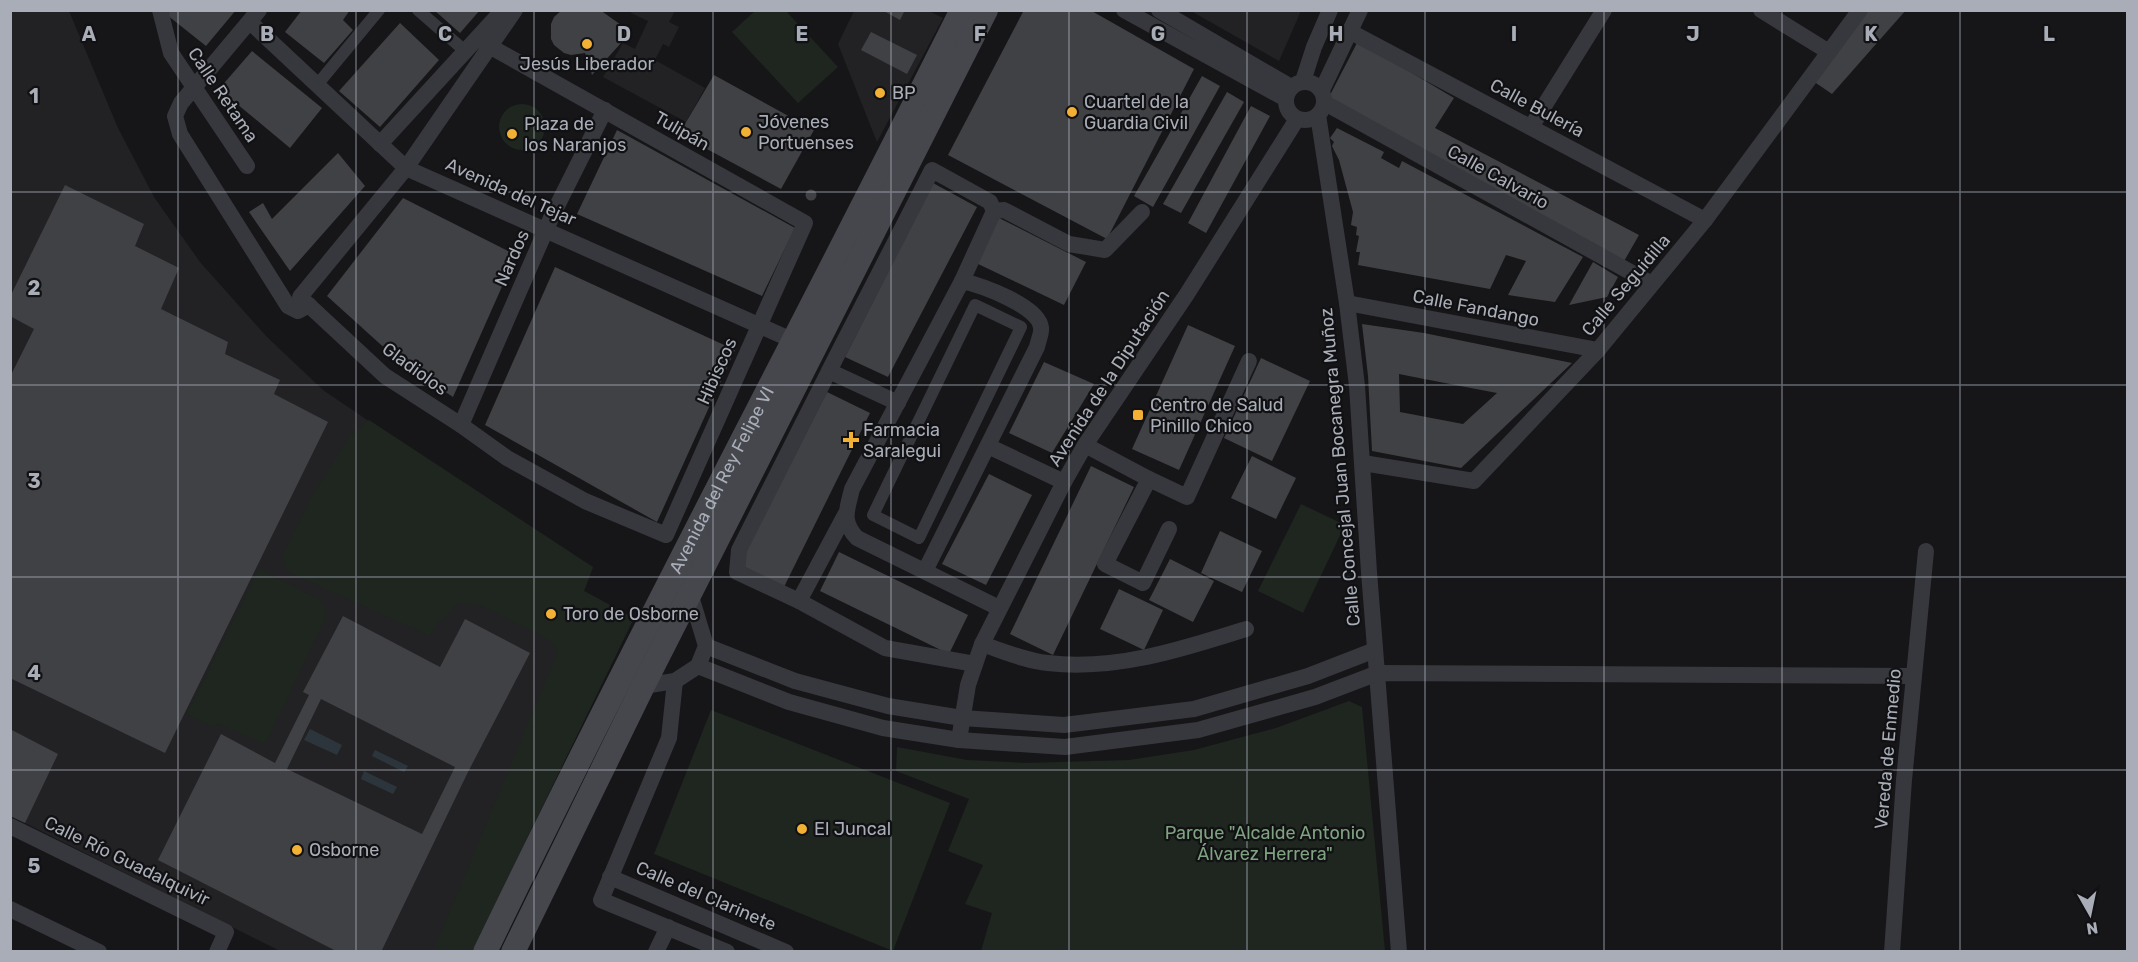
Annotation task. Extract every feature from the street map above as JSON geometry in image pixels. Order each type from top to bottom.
[{"type":"main road","name":"Avenida del Rey Felipe VI","points":[[485,951],[673,571],[794,341],[962,10]]},
{"type":"main road","name":"Avenida del Rey Felipe VI","points":[[513,951],[643,686],[986,10]]},
{"type":"street","name":"Calle Retama","points":[[160,10],[171,53],[247,166]]},
{"type":"street","points":[[317,85],[379,10]]},
{"type":"street","points":[[418,10],[465,51]]},
{"type":"street","points":[[255,16],[181,103],[175,116],[180,134],[252,253],[288,306],[298,311],[309,305],[300,297],[406,168],[503,10]]},
{"type":"street","points":[[380,144],[465,51],[485,42],[515,10]]},
{"type":"street","points":[[1124,10],[1293,89],[1311,82],[1322,103]]},
{"type":"street","points":[[1159,10],[1293,89]]},
{"type":"street","points":[[1330,10],[1293,89],[1288,111],[1297,119],[1308,120],[1322,103],[1349,31],[1360,10]]},
{"type":"street","points":[[1531,127],[1604,10]]},
{"type":"street","points":[[1761,10],[1829,52]]},
{"type":"street","name":"Calle Seguidilla","points":[[1363,463],[1474,482],[1598,350],[1706,220],[1860,10]]},
{"type":"street","name":"Avenida del Tejar","points":[[255,16],[317,85],[406,168],[794,341]]},
{"type":"street","name":"Calle Bulería","points":[[1349,31],[1706,220]]},
{"type":"street","name":"Tulipán","points":[[485,42],[805,223]]},
{"type":"street","name":"Calle Calvario","points":[[1322,103],[1652,284]]},
{"type":"street","name":"Calle Concejal Juan Bocanegra Muñoz","points":[[1322,103],[1357,386],[1399,951]]},
{"type":"street","name":"Nardos","points":[[461,425],[546,230],[606,110]]},
{"type":"street","name":"Avenida de la Diputación","points":[[959,740],[968,685],[982,644],[1064,482],[1085,445],[1187,294],[1297,119]]},
{"type":"street","points":[[799,601],[845,514],[852,489],[962,281],[994,211],[990,202],[932,170],[739,550],[737,573],[799,601],[885,648],[975,664]]},
{"type":"street","points":[[994,211],[1004,210],[1069,244],[1105,250],[1142,212]]},
{"type":"street","name":"Hibiscos","points":[[666,535],[805,223]]},
{"type":"street","points":[[925,571],[1037,347],[1042,328],[1038,318],[1023,306],[982,285],[962,281]]},
{"type":"street","name":"Calle Fandango","points":[[1347,303],[1598,350]]},
{"type":"street","name":"Gladiolos","points":[[309,305],[385,376],[507,458],[585,501],[666,535]]},
{"type":"street","points":[[975,305],[1022,327],[919,538],[873,515],[975,305]]},
{"type":"street","points":[[1085,445],[1187,497],[1249,361]]},
{"type":"street","points":[[829,371],[898,403]]},
{"type":"street","points":[[988,446],[1064,482]]},
{"type":"street","points":[[1149,478],[1105,564],[1143,583],[1169,529]]},
{"type":"street","points":[[845,514],[849,530],[857,538],[999,608]]},
{"type":"street","name":"Vereda de Enmedio","points":[[1892,951],[1904,780],[1926,550]]},
{"type":"street","points":[[643,686],[675,681],[698,666],[706,646],[690,593]]},
{"type":"street","points":[[982,644],[1048,663],[1104,664],[1182,649],[1246,629]]},
{"type":"street","points":[[706,646],[795,681],[888,706],[962,718],[1064,725],[1194,709],[1308,676],[1375,650]]},
{"type":"street","points":[[698,666],[789,702],[884,728],[959,740],[1065,747],[1198,730],[1315,697],[1378,673],[1914,676]]},
{"type":"street","points":[[675,681],[669,738],[601,900],[728,951]]},
{"type":"street","name":"Calle Río Guadalquivir","points":[[10,826],[226,932],[217,951]]},
{"type":"street","name":"Calle del Clarinete","points":[[610,877],[786,951]]},
{"type":"street","points":[[10,909],[99,951]]},
{"type":"street","points":[[656,951],[668,927]]},
{"type":"shaded area","points":[[10,11],[69,11],[118,128],[154,197],[200,262],[267,337],[323,390],[503,512],[593,567],[584,591],[634,618],[472,951],[280,951],[11,816]]},
{"type":"shaded area","points":[[632,11],[675,11],[669,22],[679,27],[669,47],[663,44],[655,60],[705,88],[686,122],[603,77],[623,43],[635,49],[648,21],[631,13]]},
{"type":"shaded area","name":"BP","points":[[854,11],[929,11],[943,18],[877,142],[838,44]]},
{"type":"shaded area","points":[[1191,11],[1301,11],[1279,61]]},
{"type":"shaded area","points":[[310,729],[342,745],[337,755],[304,740]]},
{"type":"shaded area","points":[[375,750],[408,766],[404,772],[372,756]]},
{"type":"shaded area","points":[[364,771],[397,787],[393,794],[361,779]]},
{"type":"green space","points":[[756,10],[786,11],[838,67],[798,103],[732,32]]},
{"type":"green space","points":[[522,104],[538,111],[545,127],[538,143],[522,150],[506,143],[499,127],[506,111]]},
{"type":"green space","points":[[369,420],[593,567],[584,591],[634,618],[472,951],[436,951],[436,945],[558,651],[549,640],[481,605],[459,603],[436,625],[430,636],[286,571],[283,555],[313,494],[350,436]]},
{"type":"green space","points":[[1301,504],[1345,525],[1303,613],[1258,591]]},
{"type":"green space","points":[[259,569],[320,600],[326,612],[321,628],[265,744],[217,723],[214,727],[187,714]]},
{"type":"green space","name":"Parque \"Alcalde Antonio Álvarez Herrera\"","points":[[1349,701],[1362,707],[1385,951],[981,951],[992,913],[965,904],[983,865],[948,851],[969,799],[896,771],[897,747],[967,760],[1026,763],[1129,760],[1194,750],[1276,728]]},
{"type":"green space","name":"El Juncal","points":[[711,710],[950,803],[893,951],[654,854]]},
{"type":"building","points":[[171,10],[236,10],[206,46],[167,15]]},
{"type":"building","points":[[302,10],[350,10],[343,20],[353,30],[324,63],[285,32]]},
{"type":"building","points":[[434,10],[480,10],[460,33]]},
{"type":"building","name":"Jesús Liberador","points":[[562,10],[600,10],[631,32],[592,75],[585,53],[571,55],[564,53],[554,45],[551,39],[551,24],[554,17]]},
{"type":"building","points":[[882,10],[905,10],[900,20]]},
{"type":"building","name":"Cuartel de la Guardia Civil","points":[[1024,10],[1090,10],[1194,69],[1107,239],[948,155]]},
{"type":"building","points":[[1867,10],[1906,10],[1832,94],[1813,81]]},
{"type":"building","points":[[400,23],[439,60],[380,127],[339,91]]},
{"type":"building","points":[[871,32],[917,55],[907,74],[861,50]]},
{"type":"building","points":[[1358,41],[1454,98],[1435,128],[1639,235],[1623,263],[1328,99]]},
{"type":"building","points":[[252,51],[322,108],[290,148],[219,89]]},
{"type":"building","name":"Jóvenes Portuenses","points":[[714,75],[814,130],[781,189],[679,134]]},
{"type":"building","points":[[1202,76],[1220,86],[1153,207],[1134,196]]},
{"type":"building","points":[[1227,92],[1244,102],[1181,213],[1163,204]]},
{"type":"building","points":[[1251,106],[1270,116],[1206,233],[1188,223]]},
{"type":"building","points":[[1337,128],[1384,152],[1381,158],[1399,168],[1402,161],[1583,257],[1555,302],[1508,295],[1526,261],[1506,255],[1490,289],[1358,265],[1360,252],[1356,252],[1359,236],[1356,235],[1357,227],[1351,225],[1353,212],[1339,160],[1332,146],[1334,142],[1330,138]]},
{"type":"building","points":[[617,130],[795,228],[762,296],[577,214]]},
{"type":"building","points":[[338,153],[365,186],[290,271],[249,212],[263,203],[272,219]]},
{"type":"building","points":[[933,183],[977,207],[888,377],[845,357]]},
{"type":"building","points":[[65,185],[144,224],[135,246],[179,268],[161,309],[228,342],[225,354],[280,380],[274,394],[328,422],[165,753],[10,678],[10,377],[34,329],[10,316],[10,297]]},
{"type":"building","points":[[811,189],[817,195],[811,201],[805,195]]},
{"type":"building","points":[[403,198],[516,255],[453,397],[400,362],[327,296]]},
{"type":"building","points":[[997,217],[1086,262],[1064,305],[976,263]]},
{"type":"building","points":[[1593,262],[1618,277],[1607,297],[1569,305]]},
{"type":"building","points":[[555,267],[735,350],[657,522],[485,425]]},
{"type":"building","points":[[1362,324],[1424,333],[1572,363],[1461,468],[1372,451],[1368,376]],"holes":[[[1399,374],[1497,393],[1463,424],[1400,412]]]},
{"type":"building","points":[[1188,325],[1235,346],[1179,470],[1132,449]]},
{"type":"building","points":[[1261,358],[1310,381],[1272,461],[1224,438]]},
{"type":"building","points":[[1044,362],[1094,384],[1052,453],[1009,433]]},
{"type":"building","points":[[827,392],[870,413],[784,587],[739,564]]},
{"type":"building","points":[[1252,456],[1296,478],[1276,519],[1231,498]]},
{"type":"building","points":[[1091,466],[1134,487],[1053,655],[1010,634]]},
{"type":"building","points":[[989,474],[1032,495],[986,585],[942,564]]},
{"type":"building","points":[[1220,531],[1262,551],[1242,592],[1201,573]]},
{"type":"building","points":[[839,552],[968,615],[949,654],[820,591]]},
{"type":"building","points":[[1170,559],[1214,581],[1193,622],[1149,600]]},
{"type":"building","points":[[1119,589],[1163,610],[1144,650],[1100,629]]},
{"type":"building","name":"Osborne","points":[[343,616],[440,667],[465,619],[530,653],[468,772],[381,952],[338,952],[158,860],[221,734],[275,763],[309,695],[303,692]],"holes":[[[321,699],[455,767],[422,834],[287,769]]]},
{"type":"building","points":[[10,729],[58,754],[25,823],[10,816]]},
{"type":"place","name":"Jesús Liberador","points":[[587,44]]},
{"type":"place","name":"BP","points":[[880,93]]},
{"type":"place","name":"Cuartel de la Guardia Civil","points":[[1072,112]]},
{"type":"place","name":"Jóvenes Portuenses","points":[[746,132]]},
{"type":"place","name":"Plaza de los Naranjos","points":[[512,134]]},
{"type":"place","name":"Centro de Salud Pinillo Chico","points":[[1138,415]]},
{"type":"place","name":"Farmacia Saralegui","points":[[851,440]]},
{"type":"place","name":"Toro de Osborne","points":[[551,614]]},
{"type":"place","name":"El Juncal","points":[[802,829]]},
{"type":"place","name":"Osborne","points":[[297,850]]}]
